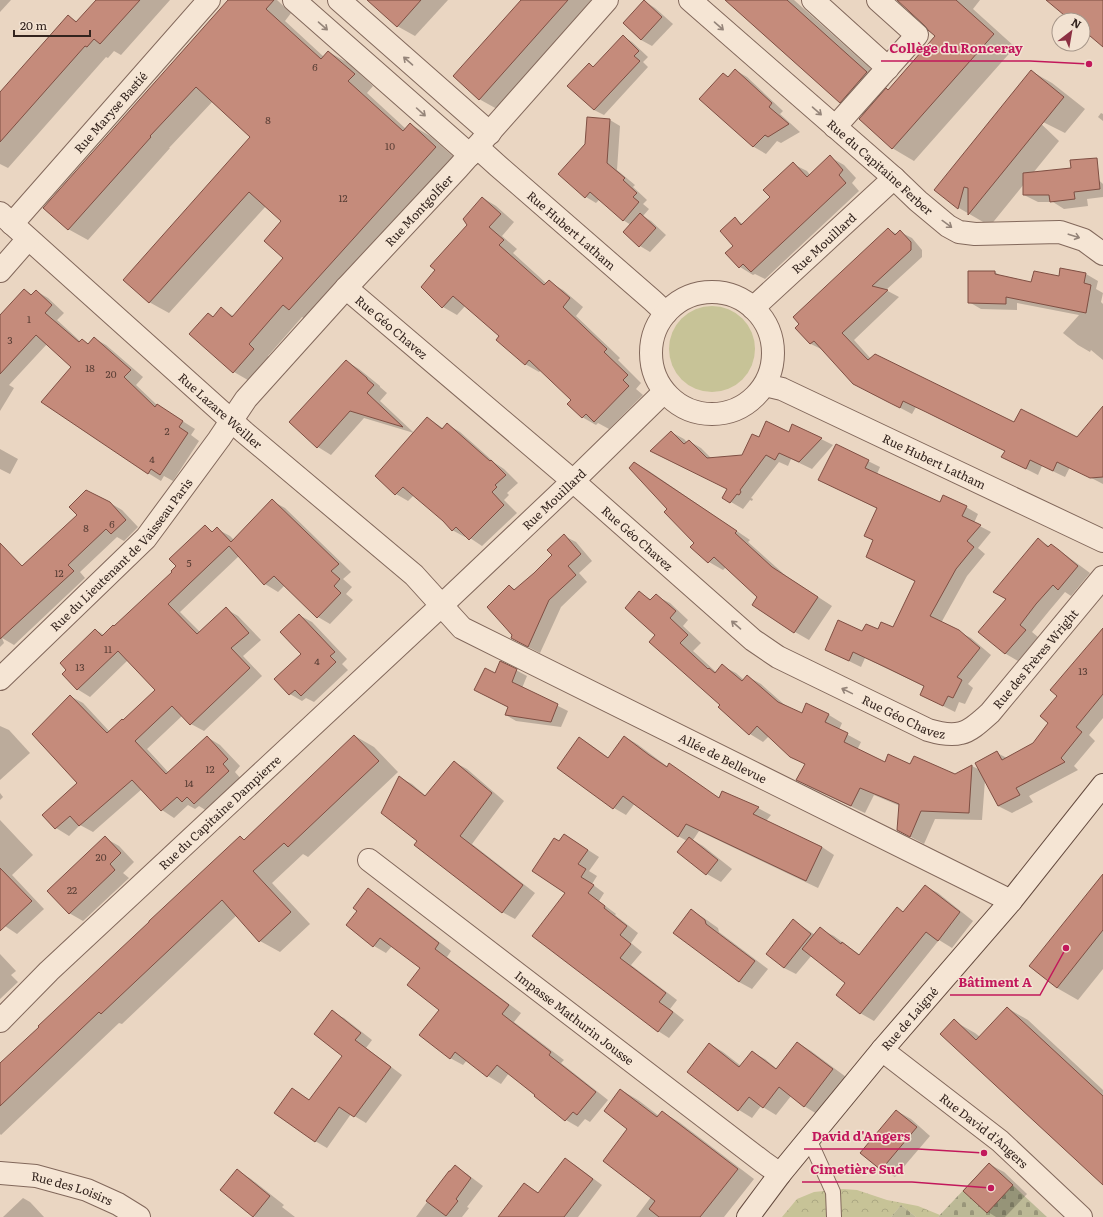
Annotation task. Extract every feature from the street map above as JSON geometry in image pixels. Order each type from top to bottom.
[{"type":"street","name":"Rue Maryse Bastié","points":[[6,219],[209,0]]},
{"type":"street","name":"Rue Hubert Latham","points":[[294,0],[479,145]]},
{"type":"street","name":"Rue Hubert Latham","points":[[339,0],[504,171],[652,300],[666,314]]},
{"type":"street","name":"Rue Montgolfier","points":[[232,421],[246,400],[346,288],[479,145],[607,0]]},
{"type":"street","points":[[813,0],[888,68]]},
{"type":"street","points":[[835,127],[917,35],[878,0]]},
{"type":"street","name":"Rue du Capitaine Ferber","points":[[701,3],[835,127],[948,226],[959,232],[975,234],[1060,232],[1084,240],[1103,254]]},
{"type":"street","name":"Rue Mouillard","points":[[753,308],[894,178]]},
{"type":"street","name":"Rue Lazare Weiller","points":[[6,219],[232,421],[414,575],[442,605]]},
{"type":"street","points":[[0,271],[28,239]]},
{"type":"street","name":"Rue Géo Chavez","points":[[346,288],[573,481],[753,640],[778,657],[928,730],[942,734],[961,734]]},
{"type":"street","points":[[708,292],[725,294],[740,299],[753,308],[766,325],[773,345],[772,366],[765,385],[752,400],[735,410],[716,414],[697,413],[679,405],[664,392],[657,380],[652,366],[651,352],[653,338],[658,325],[666,314],[678,303],[692,296],[708,292]]},
{"type":"street","name":"Rue Hubert Latham","points":[[765,385],[782,389],[1103,541]]},
{"type":"street","name":"Rue Mouillard","points":[[442,605],[573,481],[664,392]]},
{"type":"street","name":"Rue du Lieutenant de Vaisseau Paris","points":[[0,679],[146,538],[232,421]]},
{"type":"street","name":"Rue des Frères Wright","points":[[961,734],[976,725],[990,713],[1103,577]]},
{"type":"street","name":"Allée de Bellevue","points":[[442,605],[462,628],[1011,901]]},
{"type":"street","name":"Rue du Capitaine Dampierre","points":[[0,1021],[49,971],[442,605]]},
{"type":"street","name":"Rue de Laigné","points":[[748,1217],[780,1174],[882,1050],[1011,901],[1103,785]]},
{"type":"street","name":"Impasse Mathurin Jousse","points":[[368,860],[780,1174]]},
{"type":"street","name":"Rue David d'Angers","points":[[882,1050],[1000,1141],[1081,1217]]},
{"type":"street","name":"Rue des Loisirs","points":[[0,1173],[36,1176],[87,1190],[118,1204],[139,1217]]},
{"type":"lane","points":[[809,1139],[833,1192],[834,1217]]},
{"type":"green space","points":[[704,306],[720,306],[729,309],[743,318],[752,332],[755,341],[755,357],[752,366],[743,380],[729,389],[720,392],[704,392],[688,385],[681,380],[676,373],[669,357],[669,341],[676,325],[681,318],[688,313]]},
{"type":"green space","points":[[989,1163],[1047,1217],[938,1217]]},
{"type":"green space","points":[[843,1189],[857,1190],[887,1200],[918,1206],[940,1215],[938,1217],[916,1217],[901,1205],[891,1217],[782,1217],[797,1199],[814,1192]]},
{"type":"green space","points":[[901,1205],[916,1217],[891,1217]]},
{"type":"building","points":[[96,0],[140,0],[100,44],[94,39],[87,47],[85,46],[0,142],[0,92],[68,15],[76,22]]},
{"type":"building","points":[[228,0],[274,0],[266,9],[321,59],[328,51],[355,74],[348,81],[403,131],[410,123],[436,147],[289,310],[283,305],[249,344],[254,349],[233,373],[189,334],[208,313],[213,317],[221,307],[232,317],[283,258],[264,241],[281,221],[249,192],[149,303],[123,280],[250,137],[196,87],[150,136],[151,137],[68,230],[43,208]]},
{"type":"building","points":[[367,0],[421,0],[397,27]]},
{"type":"building","points":[[521,0],[568,0],[479,100],[453,76]]},
{"type":"building","points":[[644,0],[662,17],[641,40],[623,23]]},
{"type":"building","points":[[725,0],[787,0],[867,72],[840,103]]},
{"type":"building","points":[[897,0],[956,0],[994,34],[892,149],[859,119],[886,88],[888,90],[935,36]]},
{"type":"building","points":[[1046,0],[1103,0],[1103,47],[1091,37],[1091,12],[1060,12]]},
{"type":"building","points":[[623,35],[639,51],[634,56],[640,61],[594,110],[567,86],[589,63],[593,67]]},
{"type":"building","points":[[735,69],[772,103],[769,107],[789,124],[768,137],[765,135],[753,147],[699,99],[723,73],[728,77]]},
{"type":"building","points":[[1031,70],[1064,97],[968,215],[968,188],[964,187],[958,209],[934,190]]},
{"type":"building","points":[[587,117],[610,119],[607,163],[625,178],[623,180],[637,193],[633,197],[639,202],[623,221],[590,192],[585,198],[558,174],[585,144]]},
{"type":"building","points":[[830,155],[843,170],[839,175],[846,183],[751,272],[743,264],[739,268],[725,253],[733,246],[720,231],[735,217],[741,225],[770,197],[763,190],[793,162],[807,177]]},
{"type":"building","points":[[1097,158],[1100,189],[1074,192],[1075,199],[1050,202],[1049,195],[1023,195],[1023,173],[1071,168],[1070,160]]},
{"type":"building","points":[[482,197],[501,214],[489,227],[504,240],[499,245],[544,285],[549,280],[570,298],[563,307],[607,349],[604,352],[628,375],[623,380],[629,386],[594,422],[586,414],[582,418],[567,404],[571,400],[529,360],[525,365],[496,340],[499,336],[453,296],[442,308],[421,287],[435,270],[430,266],[467,225],[463,219]]},
{"type":"building","points":[[640,213],[656,228],[639,247],[623,232]]},
{"type":"building","points":[[888,228],[895,235],[900,230],[911,242],[911,250],[872,286],[888,290],[842,333],[868,360],[875,354],[1014,422],[1021,409],[1077,437],[1103,406],[1103,477],[1090,478],[1057,462],[1053,471],[1030,460],[1026,469],[1001,457],[1005,451],[903,401],[900,408],[853,384],[814,341],[810,344],[795,328],[799,324],[793,317]]},
{"type":"building","points":[[1060,268],[1086,273],[1084,283],[1091,285],[1086,313],[1006,297],[1006,304],[968,303],[968,271],[995,271],[995,274],[1031,282],[1034,271],[1059,276]]},
{"type":"building","points":[[24,289],[31,295],[36,290],[52,305],[45,313],[79,342],[82,339],[88,344],[94,337],[131,370],[124,377],[155,407],[157,404],[183,421],[179,427],[188,433],[160,475],[151,469],[148,474],[41,402],[71,367],[36,335],[0,374],[0,315]]},
{"type":"building","points":[[346,360],[374,385],[367,393],[403,427],[350,411],[317,448],[289,422]]},
{"type":"building","points":[[427,417],[442,429],[447,423],[490,461],[491,460],[506,475],[495,485],[497,487],[492,492],[504,505],[469,540],[456,527],[452,531],[443,521],[403,487],[395,495],[375,476]]},
{"type":"building","points":[[766,421],[789,432],[792,424],[822,438],[799,462],[779,453],[775,460],[766,455],[740,490],[741,492],[739,495],[737,494],[730,503],[722,498],[727,489],[650,451],[671,431],[684,444],[689,440],[707,458],[742,455],[752,434],[759,437]]},
{"type":"building","points":[[836,444],[869,460],[865,468],[940,502],[943,495],[967,506],[962,516],[981,525],[967,541],[974,547],[956,569],[930,616],[959,630],[980,648],[957,677],[962,680],[953,698],[948,696],[943,706],[920,695],[924,686],[885,667],[853,652],[849,661],[825,650],[838,620],[862,631],[866,624],[878,629],[881,622],[893,627],[915,581],[866,557],[873,540],[864,536],[877,508],[818,480]]},
{"type":"building","points":[[634,462],[737,531],[735,533],[772,567],[818,597],[794,633],[752,605],[757,597],[714,557],[708,563],[690,547],[694,543],[664,512],[667,509],[629,468]]},
{"type":"building","points":[[86,490],[110,502],[126,520],[111,534],[106,529],[68,565],[74,571],[0,639],[0,543],[22,566],[77,515],[69,507]]},
{"type":"building","points":[[272,499],[339,564],[331,571],[340,579],[334,586],[341,593],[317,618],[274,576],[264,585],[229,546],[168,604],[197,634],[226,607],[249,633],[231,648],[250,668],[190,725],[172,706],[135,741],[166,774],[207,736],[228,759],[223,764],[229,771],[194,804],[187,797],[182,802],[177,797],[161,811],[132,780],[79,826],[70,816],[55,829],[42,815],[77,783],[32,734],[70,695],[107,733],[155,690],[118,651],[77,690],[62,674],[66,670],[60,663],[95,629],[102,636],[172,572],[171,571],[176,566],[169,559],[205,525],[212,532],[217,527],[231,542]]},
{"type":"building","points":[[564,534],[581,554],[568,566],[576,575],[549,600],[528,647],[511,638],[512,635],[487,607],[509,585],[514,590],[534,573],[552,555],[547,550]]},
{"type":"building","points":[[1038,538],[1048,547],[1051,544],[1078,566],[1058,590],[1053,585],[1036,604],[1020,625],[1026,630],[1005,654],[978,632],[1006,599],[993,592]]},
{"type":"building","points":[[639,591],[650,600],[656,594],[676,611],[670,618],[688,635],[680,643],[708,669],[709,668],[715,673],[722,664],[742,681],[747,675],[778,702],[802,713],[806,703],[829,714],[825,722],[848,733],[844,742],[885,762],[888,754],[910,764],[914,756],[955,774],[972,765],[969,813],[921,811],[910,837],[897,830],[899,804],[860,788],[851,806],[796,780],[805,764],[790,757],[757,726],[749,735],[718,707],[720,705],[649,642],[655,635],[625,608]]},
{"type":"building","points":[[299,614],[335,652],[330,656],[336,662],[301,696],[295,690],[289,695],[274,679],[301,654],[280,632]]},
{"type":"building","points":[[1103,628],[1103,694],[1076,727],[1082,732],[1061,758],[1065,762],[1016,788],[1020,795],[998,806],[975,763],[997,751],[1002,760],[1033,743],[1048,723],[1040,716],[1057,696],[1050,690]]},
{"type":"building","points":[[500,661],[517,669],[512,682],[558,704],[551,722],[505,715],[508,707],[474,690],[485,668],[495,673]]},
{"type":"building","points":[[354,735],[379,761],[288,847],[284,843],[253,871],[291,912],[259,942],[222,900],[101,1014],[99,1012],[0,1106],[0,1063],[240,836],[244,840]]},
{"type":"building","points":[[624,736],[667,767],[669,763],[719,798],[722,791],[759,807],[753,814],[822,847],[806,881],[686,824],[678,837],[623,796],[613,809],[557,768],[579,737],[608,758]]},
{"type":"building","points":[[454,761],[492,793],[460,836],[523,885],[502,913],[414,845],[417,841],[381,813],[399,776],[425,796]]},
{"type":"building","points":[[564,834],[588,850],[578,864],[586,869],[581,877],[594,885],[588,893],[627,926],[620,935],[631,944],[620,958],[666,993],[659,1002],[673,1012],[658,1032],[532,936],[565,893],[532,871],[554,838],[559,841]]},
{"type":"building","points":[[105,836],[121,853],[110,864],[115,870],[69,914],[47,891]]},
{"type":"building","points":[[689,837],[718,860],[706,875],[677,852]]},
{"type":"building","points":[[0,868],[32,901],[0,931]]},
{"type":"building","points":[[1103,874],[1103,930],[1057,988],[1029,966]]},
{"type":"building","points":[[925,885],[960,912],[938,941],[926,932],[860,1014],[836,995],[845,983],[802,949],[820,927],[841,944],[842,942],[859,955],[897,907],[903,912]]},
{"type":"building","points":[[368,888],[439,943],[435,949],[509,1005],[502,1014],[551,1052],[549,1055],[596,1092],[577,1115],[573,1112],[565,1121],[497,1065],[487,1077],[455,1052],[450,1059],[419,1035],[439,1010],[407,985],[420,968],[380,938],[373,947],[346,925],[357,911],[353,908]]},
{"type":"building","points":[[691,909],[705,920],[706,924],[755,961],[739,982],[673,933]]},
{"type":"building","points":[[793,919],[811,934],[784,968],[766,954]]},
{"type":"building","points":[[1007,1007],[1103,1096],[1103,1185],[940,1034],[954,1019],[976,1040]]},
{"type":"building","points":[[332,1010],[361,1033],[355,1040],[391,1067],[354,1117],[339,1107],[315,1142],[274,1113],[292,1088],[309,1100],[342,1056],[314,1034]]},
{"type":"building","points":[[797,1042],[833,1069],[804,1107],[779,1087],[763,1108],[749,1097],[738,1111],[687,1072],[709,1043],[739,1067],[752,1051],[776,1069]]},
{"type":"building","points":[[620,1089],[657,1117],[662,1111],[738,1169],[700,1217],[659,1217],[649,1209],[655,1201],[603,1161],[627,1129],[604,1111]]},
{"type":"building","points":[[896,1110],[917,1127],[881,1170],[860,1153]]},
{"type":"building","points":[[565,1158],[593,1179],[564,1217],[498,1217],[524,1183],[538,1193]]},
{"type":"building","points":[[989,1163],[1013,1185],[987,1213],[963,1191]]},
{"type":"building","points":[[455,1165],[471,1178],[456,1199],[458,1201],[446,1216],[426,1201]]},
{"type":"building","points":[[237,1169],[270,1196],[253,1217],[220,1190]]},
{"type":"place","name":"Collège du Ronceray","points":[[1089,64]]},
{"type":"place","name":"Bâtiment A","points":[[1066,948]]},
{"type":"place","name":"David d'Angers","points":[[984,1153]]},
{"type":"place","name":"Cimetière Sud","points":[[991,1188]]}]
